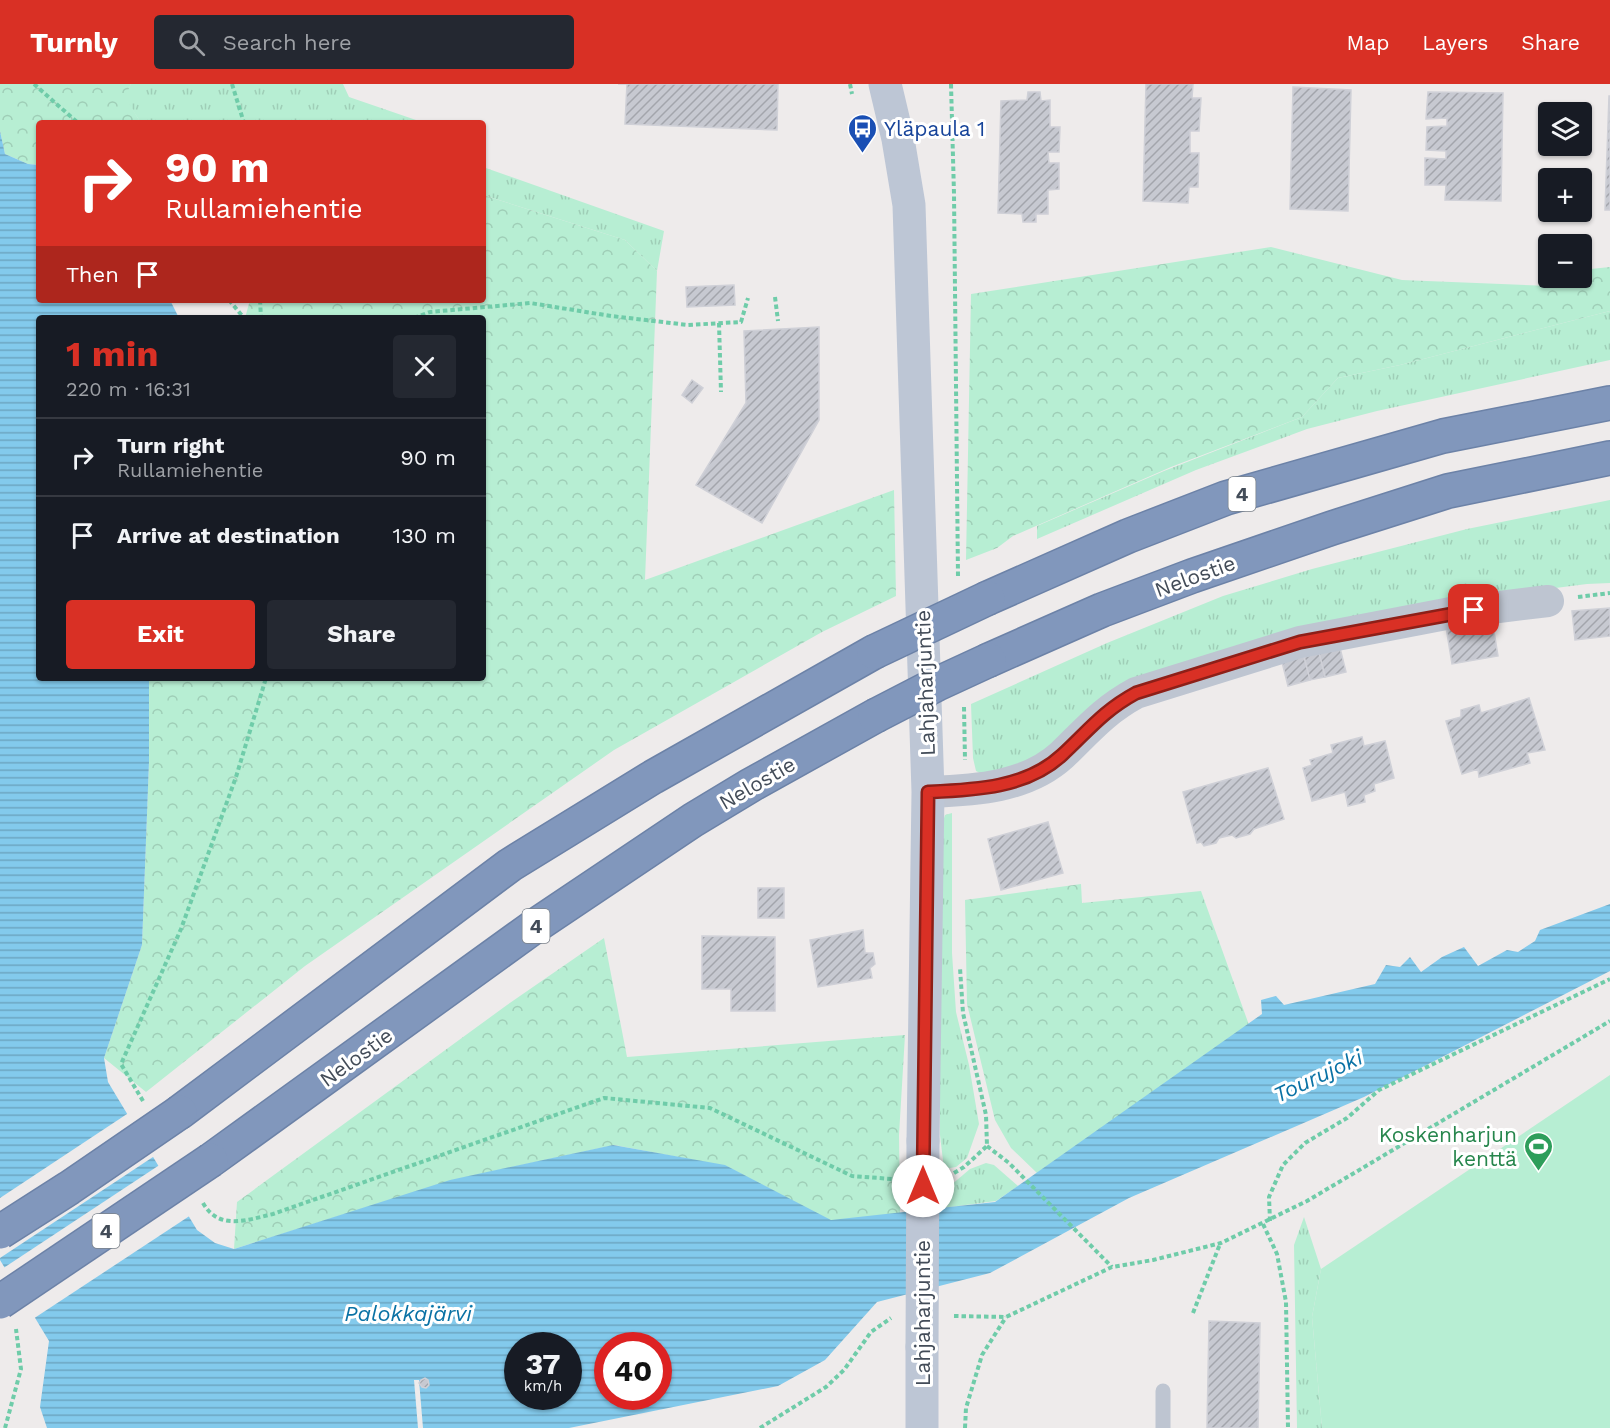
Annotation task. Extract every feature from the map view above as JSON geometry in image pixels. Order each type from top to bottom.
[{"type":"highway","name":"4","points":[[0,1232],[180,1112],[510,865],[653,777],[973,593],[1226,498],[1443,436],[1610,403]]},
{"type":"highway","name":"Nelostie","points":[[6,1311],[535,926],[673,833],[751,785],[876,716],[989,660],[1113,606],[1192,576],[1448,491],[1610,458]]},
{"type":"street","name":"Lahjaharjuntie","points":[[885,84],[898,139],[909,205],[928,792],[922,1428]]},
{"type":"street","points":[[928,792],[977,790],[1008,783],[1042,770],[1061,756],[1114,705],[1136,693],[1300,642],[1451,613],[1548,601]]},
{"type":"lane","points":[[1163,1391],[1163,1428]]},
{"type":"path","points":[[34,84],[75,120]]},
{"type":"path","points":[[232,84],[243,120]]},
{"type":"path","points":[[850,84],[852,94]]},
{"type":"path","points":[[951,84],[973,593]]},
{"type":"path","points":[[776,297],[778,321]]},
{"type":"path","points":[[422,315],[430,312],[530,303],[688,325],[741,322],[748,298]]},
{"type":"path","points":[[232,303],[242,315]]},
{"type":"path","points":[[719,323],[721,392]]},
{"type":"path","points":[[144,1104],[121,1064],[181,929],[236,777],[265,681]]},
{"type":"path","points":[[962,791],[966,751],[963,704]]},
{"type":"path","points":[[944,1178],[964,1167],[987,1146],[986,1115],[963,1013],[959,966]]},
{"type":"path","points":[[1270,1221],[1269,1197],[1283,1165],[1305,1143],[1347,1118],[1379,1090],[1610,979]]},
{"type":"path","points":[[965,1428],[966,1408],[982,1355],[1006,1317],[1112,1267],[1153,1260],[1221,1243],[1270,1221],[1307,1202],[1610,1021]]},
{"type":"path","points":[[197,1193],[209,1213],[226,1221],[242,1221],[273,1214],[604,1098],[710,1108],[852,1176],[899,1180]]},
{"type":"path","points":[[987,1146],[1009,1163],[1112,1267]]},
{"type":"path","points":[[1263,1224],[1277,1254],[1286,1302],[1288,1428]]},
{"type":"path","points":[[1193,1313],[1221,1243]]},
{"type":"path","points":[[5,1428],[21,1369],[17,1330],[6,1311]]},
{"type":"path","points":[[760,1428],[826,1387],[844,1370]]},
{"type":"green space","points":[[0,84],[131,84],[125,97],[139,120],[36,120],[36,165],[28,164],[5,154],[0,131]]},
{"type":"green space","points":[[131,84],[343,84],[349,97],[416,120],[139,120],[124,97]]},
{"type":"green space","points":[[486,168],[664,231],[657,271],[625,240],[486,196]]},
{"type":"green space","points":[[486,196],[625,240],[657,271],[645,580],[894,490],[896,596],[822,632],[614,750],[305,966],[146,1092],[104,1058],[142,945],[149,762],[148,681],[486,681],[486,315],[246,315],[249,303],[486,303]]},
{"type":"green space","points":[[1271,247],[1402,280],[1538,286],[1538,288],[1592,288],[1592,269],[1610,267],[1610,311],[1400,365],[1338,378],[1302,417],[1171,467],[1013,536],[997,548],[966,560],[971,294]]},
{"type":"green space","points":[[1610,311],[1610,360],[1377,411],[1307,429],[1196,470],[1037,539],[1037,526],[1164,471],[1302,417],[1338,378],[1400,365]]},
{"type":"green space","points":[[1610,500],[1610,583],[1517,593],[1274,636],[1048,757],[984,775],[976,771],[973,758],[971,704],[1107,643],[1223,596],[1312,569],[1467,529]]},
{"type":"green space","points":[[952,813],[952,953],[956,1012],[969,1065],[979,1124],[967,1158],[956,1167],[944,1169],[940,1135],[940,832],[945,815]]},
{"type":"green space","points":[[1081,884],[1082,903],[1201,891],[1249,1025],[1037,1173],[1011,1148],[995,1120],[967,1004],[965,900]]},
{"type":"green space","points":[[604,938],[627,1057],[905,1035],[899,1135],[900,1213],[831,1221],[726,1166],[614,1145],[453,1180],[234,1249],[237,1202],[507,1005]]},
{"type":"green space","name":"Koskenharjun kenttä","points":[[1610,1075],[1610,1428],[1322,1428],[1312,1317],[1321,1269]]},
{"type":"green space","points":[[986,1163],[994,1165],[1018,1186],[996,1201],[943,1208],[944,1191],[970,1169]]},
{"type":"green space","points":[[1304,1217],[1321,1269],[1312,1317],[1322,1428],[1297,1428],[1294,1245]]},
{"type":"water","name":"Palokkajärvi","points":[[0,131],[5,154],[28,164],[36,165],[36,303],[172,303],[178,315],[36,315],[36,681],[149,681],[149,762],[142,945],[104,1058],[108,1082],[197,1230],[215,1243],[234,1249],[450,1180],[613,1145],[725,1165],[831,1220],[995,1202],[1262,1014],[1261,1000],[1276,996],[1284,1005],[1375,984],[1386,965],[1400,967],[1410,957],[1421,972],[1442,957],[1464,947],[1478,966],[1507,950],[1518,952],[1535,941],[1540,930],[1610,904],[1610,971],[1364,1097],[1129,1198],[990,1273],[877,1302],[825,1360],[778,1386],[672,1407],[672,1332],[594,1332],[594,1410],[659,1410],[569,1428],[47,1428],[40,1407],[49,1341],[0,1260]]},
{"type":"pier","points":[[130,1112],[156,1155],[0,1258],[0,1198]]},
{"type":"pier","points":[[161,1164],[191,1215],[33,1319],[2,1269]]},
{"type":"pier","points":[[414,1380],[419,1380],[423,1428],[418,1428]]},
{"type":"building","points":[[627,84],[778,84],[777,130],[625,124]]},
{"type":"building","points":[[1146,84],[1193,84],[1192,98],[1201,98],[1199,131],[1190,131],[1190,153],[1199,153],[1198,187],[1189,187],[1188,203],[1143,201]]},
{"type":"building","points":[[1293,87],[1351,90],[1348,211],[1290,209]]},
{"type":"building","points":[[1028,92],[1040,92],[1041,101],[1050,100],[1050,127],[1060,127],[1059,152],[1048,152],[1049,163],[1059,163],[1059,189],[1048,190],[1048,214],[1036,214],[1036,222],[1023,222],[1022,214],[998,213],[1001,101],[1027,100]]},
{"type":"building","points":[[1428,92],[1503,93],[1501,201],[1445,200],[1446,185],[1425,185],[1425,158],[1446,159],[1446,151],[1426,150],[1427,127],[1447,126],[1447,118],[1426,119]]},
{"type":"building","points":[[1609,96],[1610,210],[1605,210]]},
{"type":"building","points":[[734,285],[735,305],[687,307],[686,287]]},
{"type":"building","points":[[819,327],[819,420],[762,523],[696,485],[746,403],[744,331]]},
{"type":"building","points":[[692,380],[703,388],[692,403],[682,395]]},
{"type":"building","points":[[1610,608],[1610,636],[1575,640],[1572,611]]},
{"type":"building","points":[[1492,619],[1498,656],[1452,664],[1446,627]]},
{"type":"building","points":[[1340,648],[1346,672],[1325,677],[1319,653]]},
{"type":"building","points":[[1319,653],[1325,677],[1310,680],[1304,657]]},
{"type":"building","points":[[1304,657],[1310,680],[1288,686],[1282,662]]},
{"type":"building","points":[[1529,698],[1545,750],[1527,753],[1530,763],[1479,777],[1478,769],[1462,774],[1446,721],[1461,717],[1461,710],[1479,705],[1481,713]]},
{"type":"building","points":[[1362,737],[1364,746],[1385,741],[1394,778],[1374,784],[1375,791],[1364,795],[1365,802],[1348,806],[1345,792],[1312,801],[1303,768],[1312,765],[1310,760],[1333,753],[1331,745]]},
{"type":"building","points":[[1268,768],[1284,819],[1236,838],[1232,835],[1219,838],[1216,843],[1204,846],[1201,842],[1197,843],[1183,792]]},
{"type":"building","points":[[1048,822],[1063,873],[1001,890],[988,839]]},
{"type":"building","points":[[758,888],[784,888],[784,918],[758,918]]},
{"type":"building","points":[[863,930],[865,953],[873,953],[875,964],[870,968],[872,978],[818,987],[810,940]]},
{"type":"building","points":[[702,936],[775,937],[775,1011],[731,1011],[731,989],[702,989]]},
{"type":"building","points":[[1209,1321],[1260,1323],[1258,1428],[1207,1428]]},
{"type":"building","points":[[425,1378],[429,1385],[426,1388],[419,1383]]},
{"type":"place","name":"Yläpaula 1","points":[[863,154]]},
{"type":"place","name":"Koskenharjun kenttä","points":[[1538,1172]]},
{"type":"route","points":[[923,1186],[928,792],[977,790],[1019,780],[1042,770],[1061,756],[1114,705],[1136,693],[1300,642],[1474,610]]},
{"type":"water label","name":"Tourujoki","points":[[1318,1076]]}]
